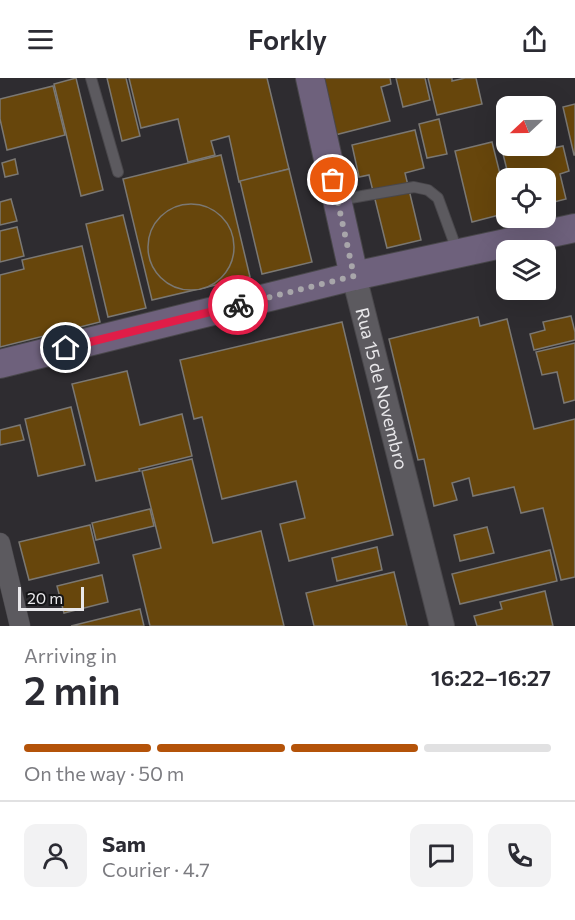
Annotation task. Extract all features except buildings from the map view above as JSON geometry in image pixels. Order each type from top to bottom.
[{"type":"main road","name":"Rua 15 de Novembro","points":[[310,78],[354,276]]},
{"type":"main road","points":[[0,364],[354,276],[575,228]]},
{"type":"street","name":"Rua 15 de Novembro","points":[[354,276],[442,626]]},
{"type":"street","points":[[0,543],[20,626]]},
{"type":"lane","points":[[91,78],[118,172]]},
{"type":"lane","points":[[337,200],[414,187],[428,190],[438,198],[459,253]]},
{"type":"way so far","points":[[238,305],[354,276],[333,180]]},
{"type":"route","points":[[66,348],[238,305]]}]
